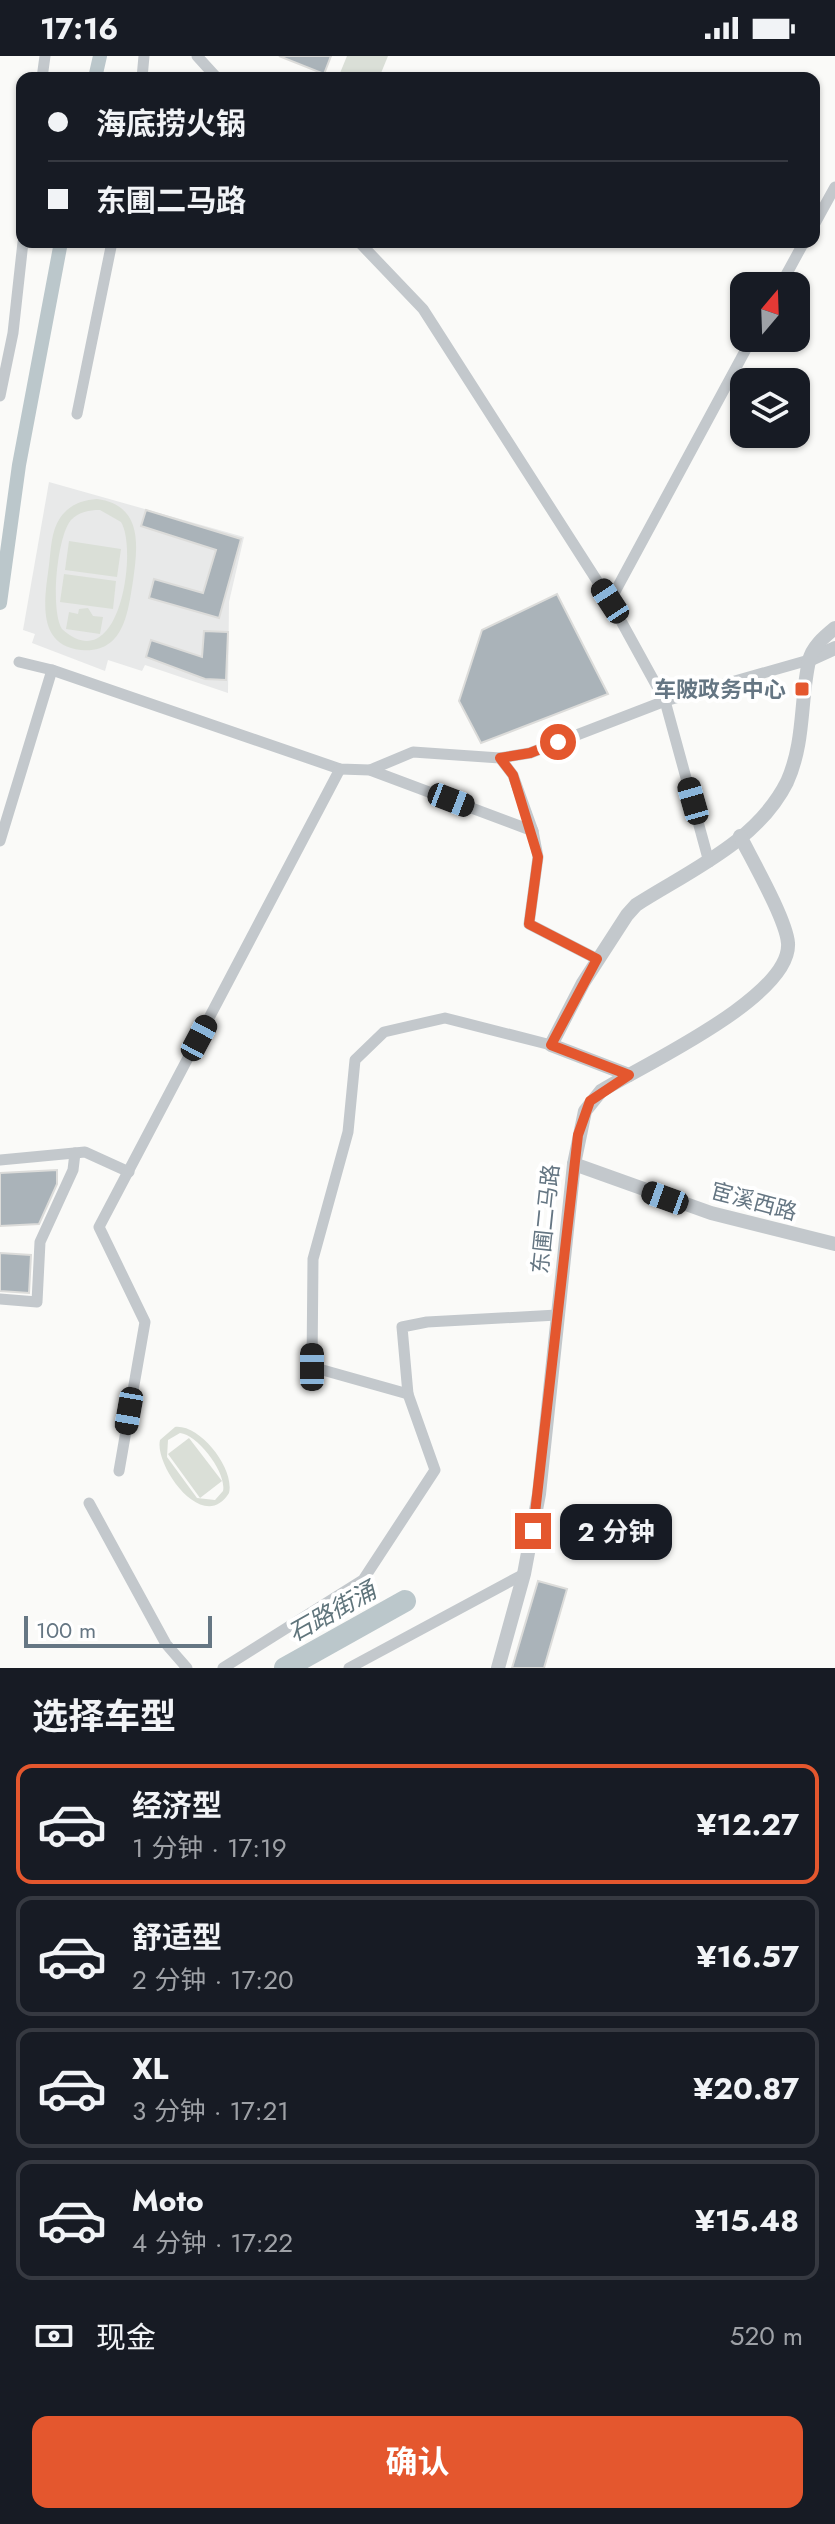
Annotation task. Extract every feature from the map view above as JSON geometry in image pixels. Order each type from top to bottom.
[{"type":"street","points":[[197,56],[212,72]]},
{"type":"street","points":[[820,214],[835,187]]},
{"type":"street","points":[[0,396],[13,333],[22,248]]},
{"type":"street","points":[[77,414],[111,248]]},
{"type":"street","points":[[365,248],[423,309],[610,601],[665,701],[709,862]]},
{"type":"street","points":[[788,272],[801,248]]},
{"type":"street","points":[[610,601],[744,352]]},
{"type":"street","points":[[551,1045],[597,959],[636,905],[709,862],[768,809],[787,780],[805,710],[809,660],[816,646],[835,628]]},
{"type":"street","points":[[370,770],[413,752],[500,758],[530,753],[665,701],[809,660],[835,648]]},
{"type":"street","points":[[19,662],[52,670],[340,769],[370,770],[533,831]]},
{"type":"street","points":[[0,841],[52,670]]},
{"type":"street","points":[[500,758],[513,775],[533,831],[538,857],[529,924],[597,959]]},
{"type":"street","points":[[119,1471],[145,1322],[99,1227],[340,769]]},
{"type":"street","name":"东圃二马路","points":[[498,1668],[524,1574],[539,1494],[581,1123],[590,1101],[722,1022],[744,1005],[783,962],[788,943],[786,934],[740,836]]},
{"type":"street","points":[[408,1394],[312,1367],[313,1259],[348,1132],[355,1060],[384,1032],[445,1018],[551,1045],[629,1075]]},
{"type":"street","points":[[0,1160],[85,1152],[129,1172]]},
{"type":"street","points":[[0,1299],[37,1302],[40,1242],[73,1170],[75,1153]]},
{"type":"street","name":"宦溪西路","points":[[574,1164],[711,1213],[835,1244]]},
{"type":"street","points":[[223,1668],[363,1580],[435,1470],[408,1394],[402,1327],[427,1322],[557,1315]]},
{"type":"street","points":[[89,1503],[166,1644],[187,1668]]},
{"type":"street","points":[[349,1668],[524,1574]]},
{"type":"shaded area","points":[[347,56],[388,56],[381,72],[340,72]]},
{"type":"shaded area","points":[[49,482],[244,537],[229,602],[228,693],[145,665],[142,671],[108,660],[105,671],[32,643],[35,634],[23,630]]},
{"type":"shaded area","points":[[97,499],[123,509],[130,518],[136,554],[129,605],[121,629],[107,645],[81,650],[66,646],[56,639],[50,629],[46,618],[46,591],[57,523],[72,507]],"holes":[[[100,510],[121,522],[126,536],[127,557],[120,605],[111,625],[98,638],[82,640],[62,629],[58,620],[56,591],[62,541],[71,520],[81,513]]]},
{"type":"shaded area","points":[[69,541],[121,549],[117,577],[65,570]]},
{"type":"shaded area","points":[[64,574],[116,581],[113,609],[60,602]]},
{"type":"shaded area","points":[[88,608],[93,616],[103,617],[100,634],[66,629],[69,612],[78,614],[79,609]]},
{"type":"shaded area","points":[[175,1427],[185,1428],[205,1440],[227,1472],[229,1493],[218,1504],[206,1506],[182,1492],[165,1465],[160,1440]],"holes":[[[180,1433],[203,1447],[216,1465],[223,1491],[215,1500],[197,1498],[167,1457],[168,1440]]]},
{"type":"shaded area","points":[[189,1438],[222,1481],[200,1498],[168,1454]]},
{"type":"building","points":[[279,56],[331,56],[325,72]]},
{"type":"building","points":[[146,510],[241,539],[219,618],[149,598],[154,579],[203,593],[216,550],[141,526]]},
{"type":"building","points":[[557,594],[608,694],[481,743],[459,701],[482,630]]},
{"type":"building","points":[[204,631],[228,632],[226,680],[205,679],[146,657],[151,640],[202,657]]},
{"type":"building","points":[[57,1170],[57,1184],[39,1224],[0,1226],[0,1173]]},
{"type":"building","points":[[0,1253],[31,1255],[29,1293],[0,1291]]},
{"type":"building","points":[[538,1581],[567,1589],[544,1668],[512,1668]]},
{"type":"waterway","points":[[96,72],[100,56]]},
{"type":"waterway","points":[[0,603],[19,465],[60,248]]},
{"type":"waterway","name":"石路街涌","points":[[285,1668],[405,1601]]},
{"type":"place","name":"车陂政务中心","points":[[802,689]]},
{"type":"route","points":[[533,1531],[578,1135],[590,1101],[629,1075],[551,1045],[597,959],[529,924],[538,857],[533,831],[513,775],[500,758],[530,753],[558,742]]}]
